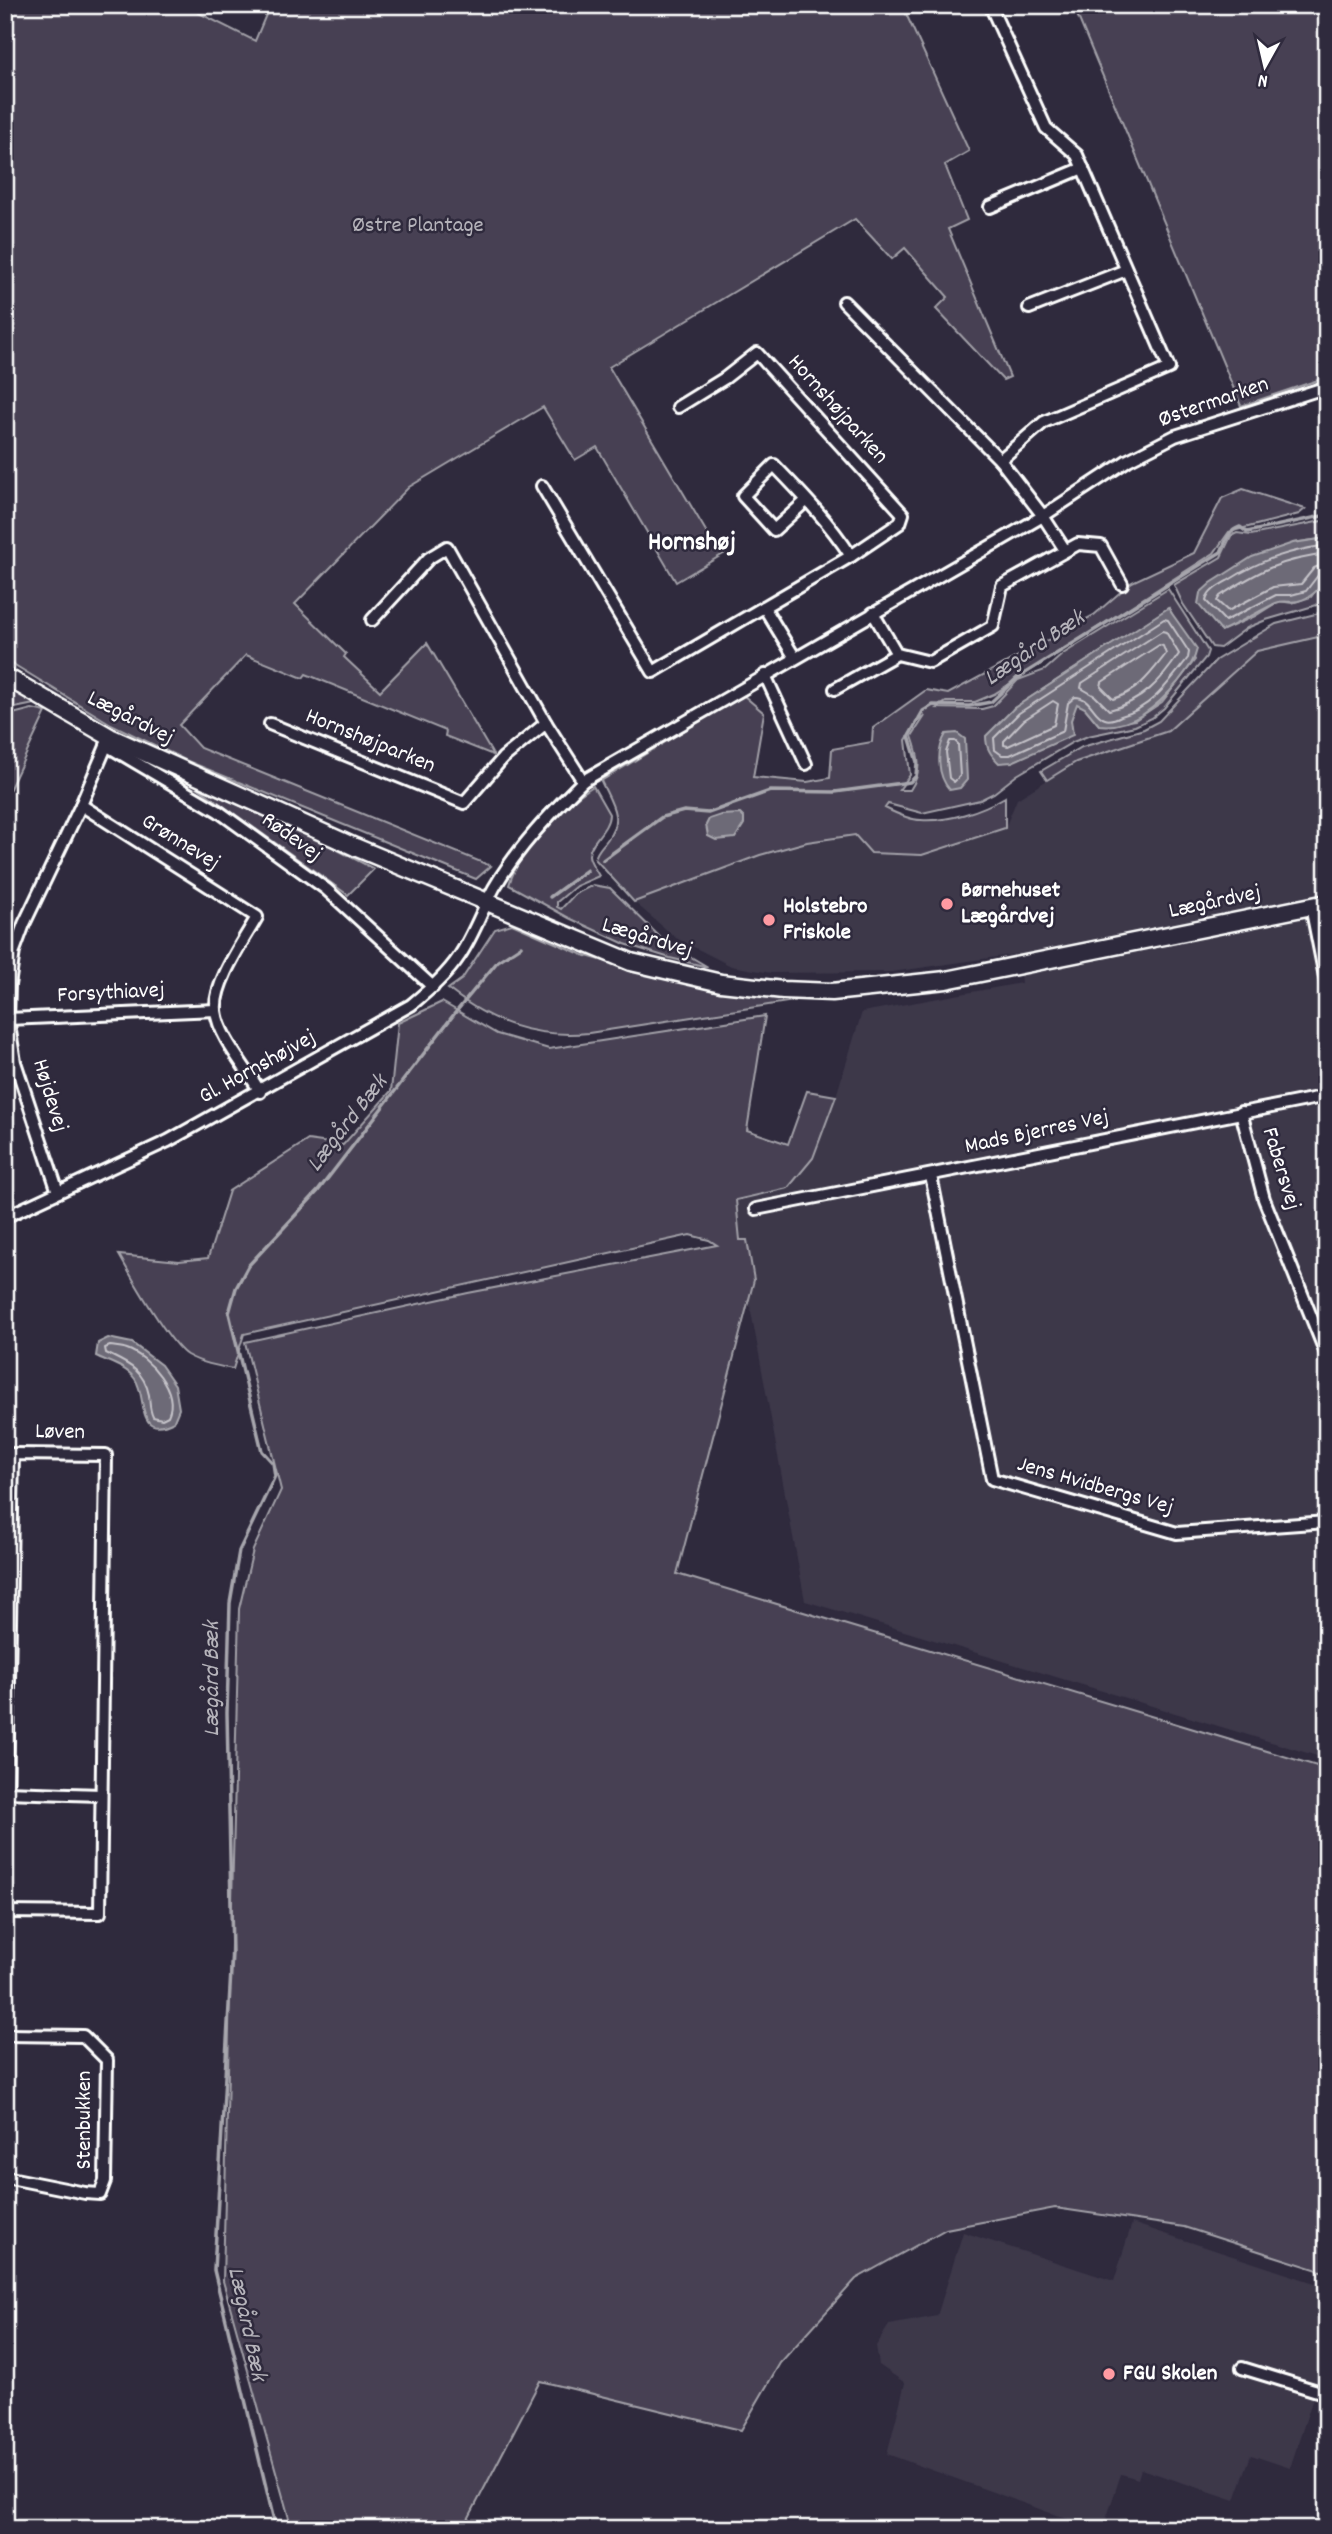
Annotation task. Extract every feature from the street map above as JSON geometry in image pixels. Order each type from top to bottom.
[{"type":"street","points":[[990,5],[1046,128],[1077,155],[1169,368],[1044,422],[1000,460]]},
{"type":"street","points":[[990,207],[1083,168]]},
{"type":"street","points":[[1029,308],[1126,270]]},
{"type":"street","points":[[844,302],[1000,460],[1065,550]]},
{"type":"street","name":"Hornshøjparken","points":[[541,486],[653,672],[851,556],[900,523],[903,514],[757,353],[678,407]]},
{"type":"street","name":"Østermarken","points":[[1043,516],[1128,460],[1175,436],[1327,387]]},
{"type":"street","points":[[807,500],[774,530],[743,496],[774,465],[807,500],[832,527],[851,556]]},
{"type":"street","points":[[488,902],[520,849],[583,781],[1043,516]]},
{"type":"street","points":[[835,689],[897,654],[930,662],[993,626],[1002,586],[1078,544],[1101,546],[1122,584]]},
{"type":"street","points":[[372,620],[429,558],[447,547],[546,723],[583,781]]},
{"type":"street","points":[[764,607],[795,658]]},
{"type":"street","points":[[873,613],[897,654]]},
{"type":"street","points":[[765,675],[806,764]]},
{"type":"street","name":"Lægårdvej","points":[[5,676],[108,741],[589,946],[656,968],[721,983],[832,992],[946,981],[1319,905]]},
{"type":"street","name":"Hornshøjparken","points":[[270,724],[464,803],[503,758],[546,723]]},
{"type":"street","name":"Højdevej","points":[[58,1192],[15,1062],[8,1019],[10,949],[81,805],[108,741]]},
{"type":"street","name":"Rødevej","points":[[108,741],[218,811],[326,889],[433,987]]},
{"type":"street","name":"Grønnevej","points":[[81,805],[257,917],[221,983],[216,1010]]},
{"type":"street","name":"Gl. Hornshøjvej","points":[[5,1217],[168,1141],[260,1092],[411,1005],[433,987],[460,954],[488,902]]},
{"type":"street","points":[[1319,905],[1327,986]]},
{"type":"street","points":[[216,1010],[226,1038],[260,1092]]},
{"type":"street","name":"Forsythiavej","points":[[8,1019],[216,1010]]},
{"type":"street","name":"Mads Bjerres Vej","points":[[756,1209],[1327,1097]]},
{"type":"street","name":"Fabersvej","points":[[1241,1112],[1264,1199],[1327,1356]]},
{"type":"street","name":"Jens Hvidbergs Vej","points":[[931,1176],[992,1479],[1177,1533],[1327,1522]]},
{"type":"street","name":"Løven","points":[[5,1912],[100,1913],[106,1455],[13,1454],[6,1792],[101,1795]]},
{"type":"street","name":"Stenbukken","points":[[5,2035],[83,2036],[107,2060],[106,2181],[100,2194],[5,2177]]},
{"type":"street","points":[[1242,2368],[1327,2394]]},
{"type":"shaded area","points":[[1327,635],[1327,1759],[805,1601],[746,1285],[736,1200],[788,1188],[813,1158],[862,1012],[1021,983],[1018,954],[892,972],[771,973],[731,966],[676,938],[634,902],[760,855],[807,842],[855,835],[1005,828],[1017,799],[1076,762],[1168,731],[1257,651]]},
{"type":"shaded area","name":"FGU Skolen","points":[[1132,2223],[1327,2287],[1327,2386],[1318,2383],[1290,2468],[1251,2455],[1235,2500],[1141,2469],[1138,2479],[1121,2474],[1103,2529],[1095,2529],[887,2454],[905,2383],[879,2365],[876,2346],[889,2325],[937,2316],[963,2232],[1114,2281]]},
{"type":"green space","name":"Østre Plantage","points":[[5,5],[183,5],[255,41],[270,5],[902,5],[969,151],[945,165],[967,220],[948,229],[1010,377],[1003,380],[936,309],[948,297],[905,248],[892,259],[855,219],[609,367],[710,538],[725,553],[676,582],[597,447],[575,460],[543,407],[409,487],[295,604],[380,691],[427,643],[493,755],[445,736],[446,731],[306,674],[303,678],[246,655],[179,725],[200,748],[491,866],[476,879],[185,760],[111,724],[5,659]]},
{"type":"green space","points":[[1073,5],[1327,5],[1327,377],[1241,406]]},
{"type":"green space","points":[[1243,489],[1305,509],[1299,514],[1229,532],[1214,553],[994,694],[975,702],[946,702],[937,708],[982,709],[993,706],[1018,680],[1045,670],[1063,654],[1168,589],[1208,651],[1164,708],[1152,718],[1135,726],[1073,742],[980,800],[922,813],[888,804],[885,808],[912,819],[942,819],[975,811],[1005,797],[1005,828],[922,855],[871,853],[855,835],[807,842],[760,855],[634,902],[595,859],[615,825],[614,810],[601,781],[743,695],[764,713],[753,777],[807,782],[830,778],[832,749],[872,742],[873,728],[926,690],[948,694],[1094,615],[1132,582],[1194,553],[1222,498]],"holes":[[[1169,608],[1195,660],[1162,702],[1135,720],[1099,725],[1079,704],[1074,705],[1071,720],[1014,708]],[[925,716],[912,736],[918,757],[917,776],[910,790],[899,790],[910,775],[906,740],[919,720]]]},
{"type":"green space","points":[[1327,520],[1327,538],[1293,543],[1221,631],[1255,616],[1279,601],[1292,603],[1311,597],[1327,575],[1327,602],[1266,620],[1247,628],[1220,648],[1212,647],[1183,604],[1174,585],[1221,557],[1231,536],[1237,533],[1251,535]]},
{"type":"green space","points":[[1327,611],[1327,635],[1257,651],[1168,731],[1076,762],[1047,780],[1041,771],[1082,747],[1144,729],[1159,721],[1216,660],[1276,624]]},
{"type":"green space","points":[[5,685],[39,703],[5,710]]},
{"type":"green space","points":[[32,709],[46,712],[5,799],[5,716]]},
{"type":"green space","points":[[593,786],[609,814],[606,825],[592,845],[589,855],[599,876],[576,886],[557,902],[557,907],[561,909],[575,894],[593,885],[610,888],[664,941],[708,967],[625,944],[569,918],[509,885],[522,857],[543,830]]},
{"type":"green space","points":[[197,787],[313,837],[374,869],[348,895]]},
{"type":"green space","points":[[512,924],[583,955],[643,972],[794,996],[794,1001],[589,1033],[549,1033],[514,1026],[481,1011],[448,989],[462,979],[495,929]]},
{"type":"green space","points":[[442,1002],[497,1034],[549,1049],[765,1016],[747,1130],[788,1144],[807,1091],[836,1096],[813,1158],[788,1188],[736,1200],[740,1240],[747,1240],[754,1280],[677,1574],[1327,1769],[1327,2273],[1184,2227],[1055,2208],[946,2229],[856,2279],[780,2363],[741,2430],[540,2381],[463,2529],[292,2529],[223,2281],[239,1609],[253,1550],[281,1490],[245,1342],[468,1293],[717,1245],[690,1235],[244,1334],[233,1369],[198,1360],[179,1348],[151,1309],[119,1255],[179,1261],[208,1258],[229,1191],[308,1140],[343,1145],[391,1091],[398,1023]]},
{"type":"water","points":[[1327,538],[1324,577],[1316,591],[1308,597],[1276,603],[1221,631],[1198,604],[1200,593],[1211,583],[1252,557],[1293,543]]},
{"type":"water","points":[[1168,608],[1197,649],[1192,663],[1178,682],[1153,707],[1122,723],[1099,725],[1085,708],[1077,704],[1071,720],[1073,735],[1012,762],[999,763],[993,757],[986,736],[1014,708]]},
{"type":"water","points":[[957,733],[965,739],[967,780],[960,788],[950,790],[942,778],[939,755],[946,734]]},
{"type":"water","points":[[740,814],[744,818],[744,824],[735,838],[716,840],[708,836],[706,825],[709,819]]},
{"type":"water","points":[[108,1338],[132,1343],[161,1365],[175,1385],[179,1409],[174,1421],[153,1425],[148,1421],[139,1387],[132,1375],[96,1356],[98,1343]]},
{"type":"waterway","name":"Lægård Bæk","points":[[603,860],[662,817],[684,811],[708,813],[770,791],[835,792],[910,782],[916,776],[917,762],[909,736],[923,711],[933,705],[969,706],[991,702],[1017,678],[1221,552],[1228,537],[1240,527],[1247,532],[1327,515]]},
{"type":"waterway","name":"Lægård Bæk","points":[[550,897],[587,870]]},
{"type":"waterway","name":"Lægård Bæk","points":[[276,2529],[214,2270],[232,1953],[227,1713],[230,1603],[239,1551],[275,1476],[273,1463],[262,1451],[229,1313],[236,1288],[248,1266],[318,1191],[498,961],[521,946]]},
{"type":"place","name":"Børnehuset Lægårdvej","points":[[947,904]]},
{"type":"place","name":"Holstebro Friskole","points":[[769,920]]},
{"type":"place","name":"FGU Skolen","points":[[1109,2374]]},
{"type":"district","name":"Hornshøj","points":[[692,543]]}]
